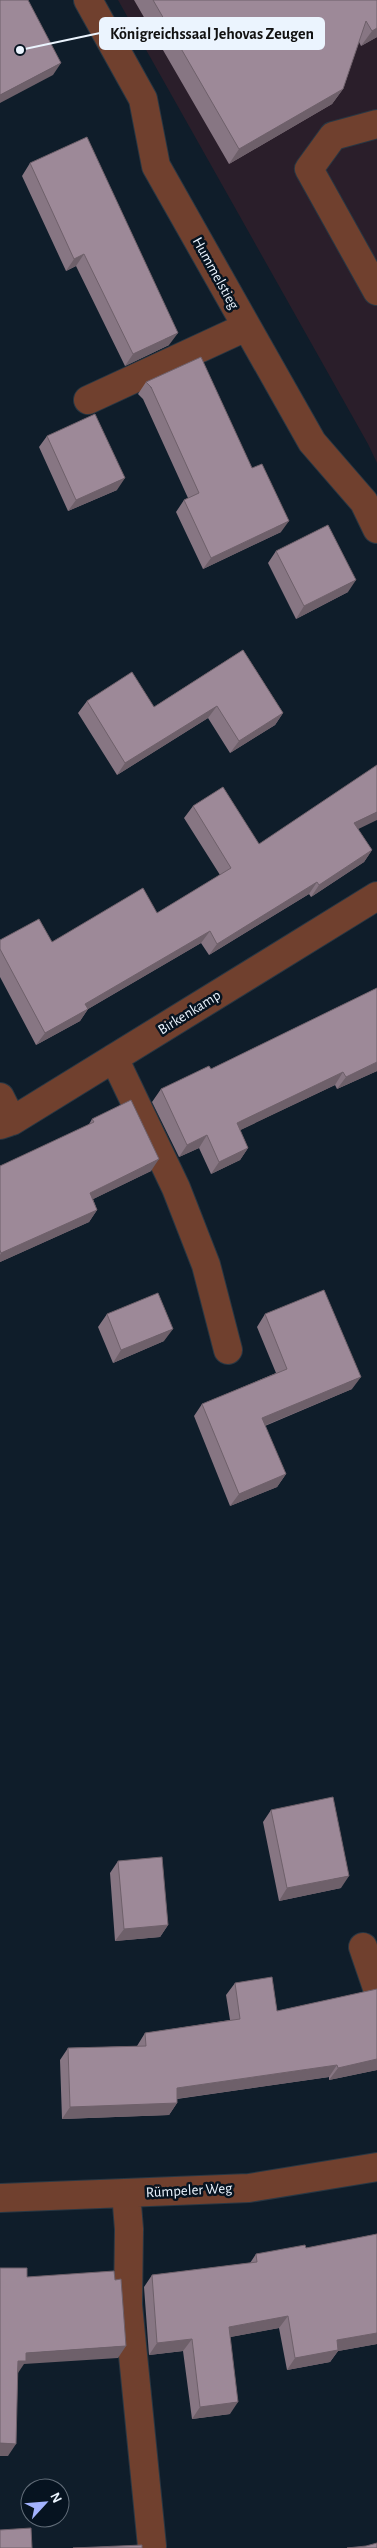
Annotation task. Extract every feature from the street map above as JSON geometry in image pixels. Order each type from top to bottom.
[{"type":"street","name":"Hummelstieg","points":[[88,0],[143,99],[156,166],[312,442],[364,502],[377,529]]},
{"type":"street","points":[[377,124],[333,136],[310,169],[377,291]]},
{"type":"street","points":[[88,400],[246,327]]},
{"type":"street","name":"Birkenkamp","points":[[6,1123],[377,896]]},
{"type":"street","points":[[114,1058],[176,1188],[206,1265],[228,1350]]},
{"type":"street","points":[[0,1097],[6,1123]]},
{"type":"street","points":[[363,1947],[377,1988]]},
{"type":"street","name":"Rümpeler Weg","points":[[0,2198],[248,2188],[377,2167]]},
{"type":"street","points":[[126,2193],[129,2229],[128,2305],[152,2546]]},
{"type":"shaded area","points":[[118,0],[377,0],[377,463],[368,444]]},
{"type":"building","points":[[0,0],[28,0],[61,63],[0,95]]},
{"type":"building","points":[[153,0],[377,0],[377,28],[372,31],[366,21],[343,89],[239,149]]},
{"type":"building","points":[[87,137],[178,333],[133,354],[84,254],[74,259],[30,163]]},
{"type":"building","points":[[201,357],[252,468],[262,464],[289,521],[211,558],[184,500],[199,493],[151,387],[146,382]]},
{"type":"building","points":[[95,414],[125,478],[76,500],[47,436]]},
{"type":"building","points":[[328,525],[356,580],[304,606],[276,551]]},
{"type":"building","points":[[243,650],[283,713],[239,741],[217,706],[125,763],[87,701],[132,672],[154,707]]},
{"type":"building","points":[[377,765],[377,812],[354,823],[372,850],[319,885],[317,882],[217,944],[210,931],[85,1004],[88,1009],[45,1033],[0,949],[0,940],[39,919],[52,942],[143,888],[157,913],[231,868],[193,806],[223,787],[259,844]]},
{"type":"building","points":[[377,988],[377,1062],[346,1077],[343,1072],[237,1123],[248,1148],[219,1162],[207,1135],[187,1145],[161,1089],[209,1066],[211,1069]]},
{"type":"building","points":[[131,1100],[159,1159],[90,1193],[97,1210],[1,1253],[0,1166],[94,1122],[92,1119]]},
{"type":"building","points":[[324,1290],[361,1377],[262,1418],[286,1474],[239,1494],[202,1404],[287,1369],[265,1314]]},
{"type":"building","points":[[158,1293],[173,1329],[121,1350],[107,1314]]},
{"type":"building","points":[[333,1797],[349,1876],[287,1888],[271,1810]]},
{"type":"building","points":[[162,1857],[168,1925],[124,1929],[118,1861]]},
{"type":"building","points":[[272,1977],[277,2011],[377,1989],[377,2059],[338,2068],[337,2065],[177,2088],[177,2103],[70,2107],[68,2048],[146,2046],[145,2033],[240,2019],[235,1983]]},
{"type":"building","points":[[377,2234],[377,2333],[337,2340],[338,2350],[295,2358],[288,2316],[229,2327],[238,2402],[200,2407],[192,2339],[157,2343],[152,2275],[257,2262],[256,2254],[305,2245],[306,2248]]},
{"type":"building","points":[[0,2268],[27,2268],[27,2277],[114,2271],[115,2280],[121,2279],[126,2346],[26,2353],[26,2361],[18,2361],[16,2444],[0,2443]]},
{"type":"building","points":[[31,2528],[32,2548],[0,2548],[0,2530]]},
{"type":"building","points":[[377,2543],[377,2548],[347,2548],[366,2546]]},
{"type":"building","points":[[142,2545],[142,2548],[73,2548]]},
{"type":"place","name":"Königreichssaal Jehovas Zeugen","points":[[20,50]]}]
